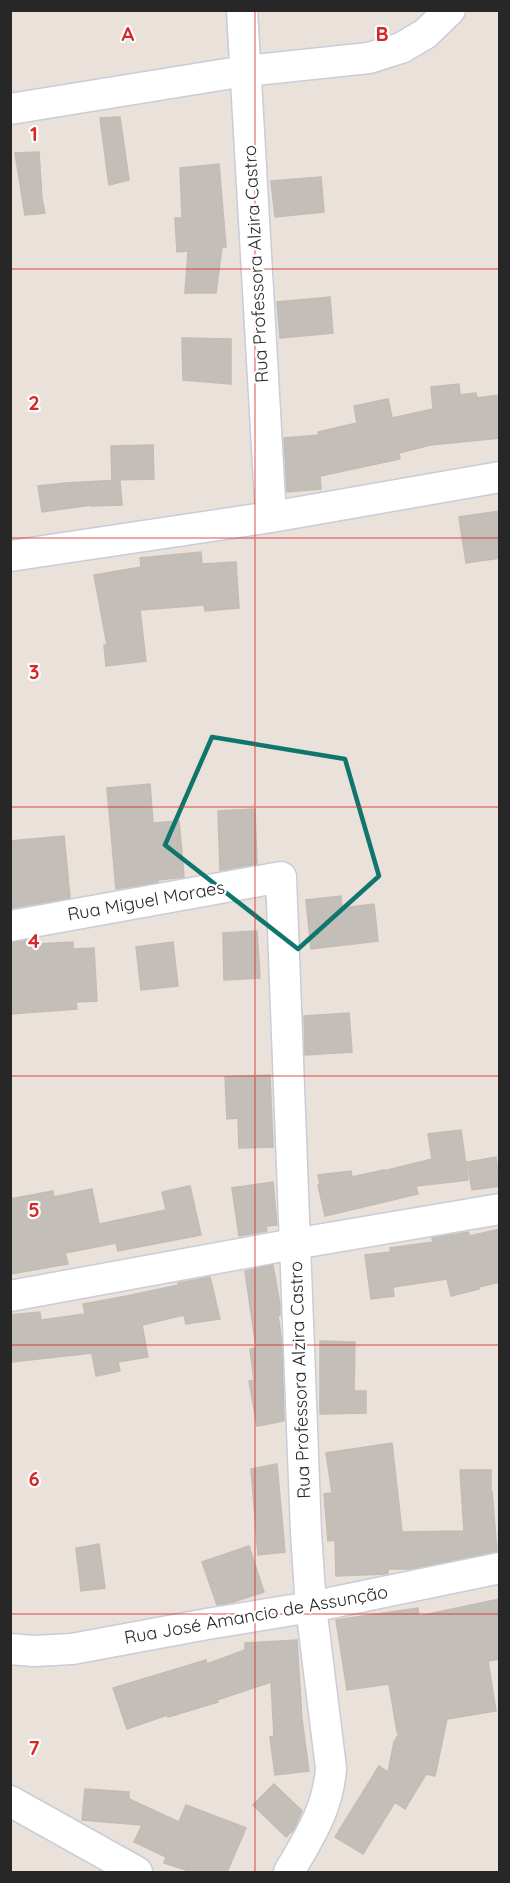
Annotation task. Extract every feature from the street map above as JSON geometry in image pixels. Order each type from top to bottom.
[{"type":"street","name":"Rua Professora Alzira Castro","points":[[242,10],[271,517]]},
{"type":"street","points":[[10,109],[245,71],[369,58],[401,48],[425,34],[450,10]]},
{"type":"street","points":[[10,556],[271,517],[500,477]]},
{"type":"street","name":"Rua Professora Alzira Castro","points":[[280,877],[302,1452],[311,1607],[331,1768],[330,1788],[323,1811],[289,1872]]},
{"type":"street","name":"Rua Miguel Moraes","points":[[10,926],[280,877]]},
{"type":"street","points":[[10,1296],[500,1209]]},
{"type":"street","name":"Rua José Amancio de Assunção","points":[[10,1649],[34,1651],[72,1649],[207,1623],[311,1607],[500,1568]]},
{"type":"street","points":[[10,1801],[137,1872]]},
{"type":"highlighted area","points":[[212,737],[345,759],[379,876],[298,949],[165,845]]},
{"type":"building","points":[[120,117],[129,180],[109,185],[100,118]]},
{"type":"building","points":[[39,152],[45,213],[25,215],[15,153]]},
{"type":"building","points":[[219,164],[226,247],[222,247],[216,293],[185,293],[188,251],[177,252],[175,218],[182,218],[180,168]]},
{"type":"building","points":[[321,177],[324,212],[275,217],[271,181]]},
{"type":"building","points":[[330,297],[333,333],[280,338],[277,302]]},
{"type":"building","points":[[182,338],[231,339],[231,384],[183,380]]},
{"type":"building","points":[[459,384],[460,395],[476,393],[477,398],[500,395],[500,438],[430,445],[399,453],[400,459],[320,476],[321,489],[287,492],[284,438],[319,435],[318,432],[357,423],[354,406],[388,399],[392,418],[433,409],[431,387]]},
{"type":"building","points":[[153,445],[154,479],[112,480],[111,446]]},
{"type":"building","points":[[120,480],[122,505],[91,505],[42,512],[38,486]]},
{"type":"building","points":[[500,511],[500,558],[466,563],[459,517]]},
{"type":"building","points":[[201,552],[202,564],[236,562],[239,608],[205,611],[204,605],[140,610],[146,661],[106,666],[104,645],[107,645],[94,575],[141,567],[140,558]]},
{"type":"building","points":[[150,784],[153,823],[179,821],[184,877],[116,889],[107,788]]},
{"type":"building","points":[[255,809],[257,864],[220,870],[218,811]]},
{"type":"building","points":[[64,836],[70,898],[10,908],[10,841]]},
{"type":"building","points":[[341,896],[342,908],[374,904],[378,941],[311,949],[306,900]]},
{"type":"building","points":[[257,931],[260,978],[224,980],[223,933]]},
{"type":"building","points":[[36,939],[37,944],[73,942],[73,949],[94,948],[97,1001],[76,1002],[77,1009],[10,1014],[10,943]]},
{"type":"building","points":[[173,942],[178,986],[141,990],[136,947]]},
{"type":"building","points":[[349,1013],[352,1052],[305,1055],[304,1016]]},
{"type":"building","points":[[270,1075],[273,1147],[239,1148],[238,1118],[227,1119],[225,1077]]},
{"type":"building","points":[[461,1130],[468,1180],[416,1186],[418,1194],[325,1216],[318,1175],[351,1171],[352,1177],[432,1159],[428,1134]]},
{"type":"building","points":[[496,1157],[500,1186],[472,1190],[467,1162]]},
{"type":"building","points":[[273,1182],[277,1225],[266,1226],[267,1231],[239,1236],[232,1188]]},
{"type":"building","points":[[190,1186],[201,1235],[118,1251],[116,1243],[65,1253],[68,1264],[10,1274],[10,1199],[53,1191],[54,1197],[92,1189],[99,1224],[166,1210],[162,1192]]},
{"type":"building","points":[[500,1229],[500,1282],[451,1296],[447,1279],[393,1287],[394,1296],[371,1299],[365,1255],[391,1252],[390,1248],[433,1242],[432,1238],[468,1232],[470,1236]]},
{"type":"building","points":[[273,1265],[280,1305],[280,1315],[278,1315],[282,1344],[284,1421],[257,1426],[249,1381],[254,1380],[250,1349],[256,1348],[245,1271]]},
{"type":"building","points":[[210,1277],[220,1319],[186,1324],[184,1315],[142,1325],[148,1357],[118,1362],[120,1371],[96,1376],[92,1353],[12,1362],[10,1315],[40,1312],[41,1320],[85,1314],[83,1304]]},
{"type":"building","points":[[320,1341],[355,1342],[354,1391],[366,1391],[366,1413],[320,1414]]},
{"type":"building","points":[[392,1443],[402,1532],[464,1531],[460,1470],[491,1470],[497,1551],[410,1569],[388,1569],[388,1573],[385,1574],[336,1576],[335,1540],[328,1541],[324,1494],[332,1493],[326,1453]]},
{"type":"building","points":[[277,1464],[285,1552],[258,1555],[251,1469]]},
{"type":"building","points":[[99,1544],[105,1588],[81,1591],[76,1548]]},
{"type":"building","points":[[249,1546],[264,1592],[217,1605],[202,1562]]},
{"type":"building","points":[[500,1599],[500,1659],[488,1661],[496,1711],[447,1719],[435,1776],[426,1774],[405,1809],[395,1802],[363,1854],[335,1837],[379,1766],[388,1772],[394,1742],[399,1734],[389,1684],[347,1690],[336,1620],[418,1608],[419,1616]]},
{"type":"building","points":[[297,1640],[302,1719],[309,1771],[275,1775],[270,1737],[274,1736],[271,1682],[217,1700],[218,1702],[168,1717],[167,1715],[127,1729],[113,1688],[206,1660],[207,1664],[245,1650],[245,1643]]},
{"type":"building","points":[[274,1784],[302,1811],[294,1829],[286,1837],[253,1805]]},
{"type":"building","points":[[85,1789],[129,1792],[129,1799],[179,1822],[186,1805],[246,1828],[227,1872],[192,1872],[164,1863],[166,1857],[134,1842],[142,1825],[82,1820]]}]
